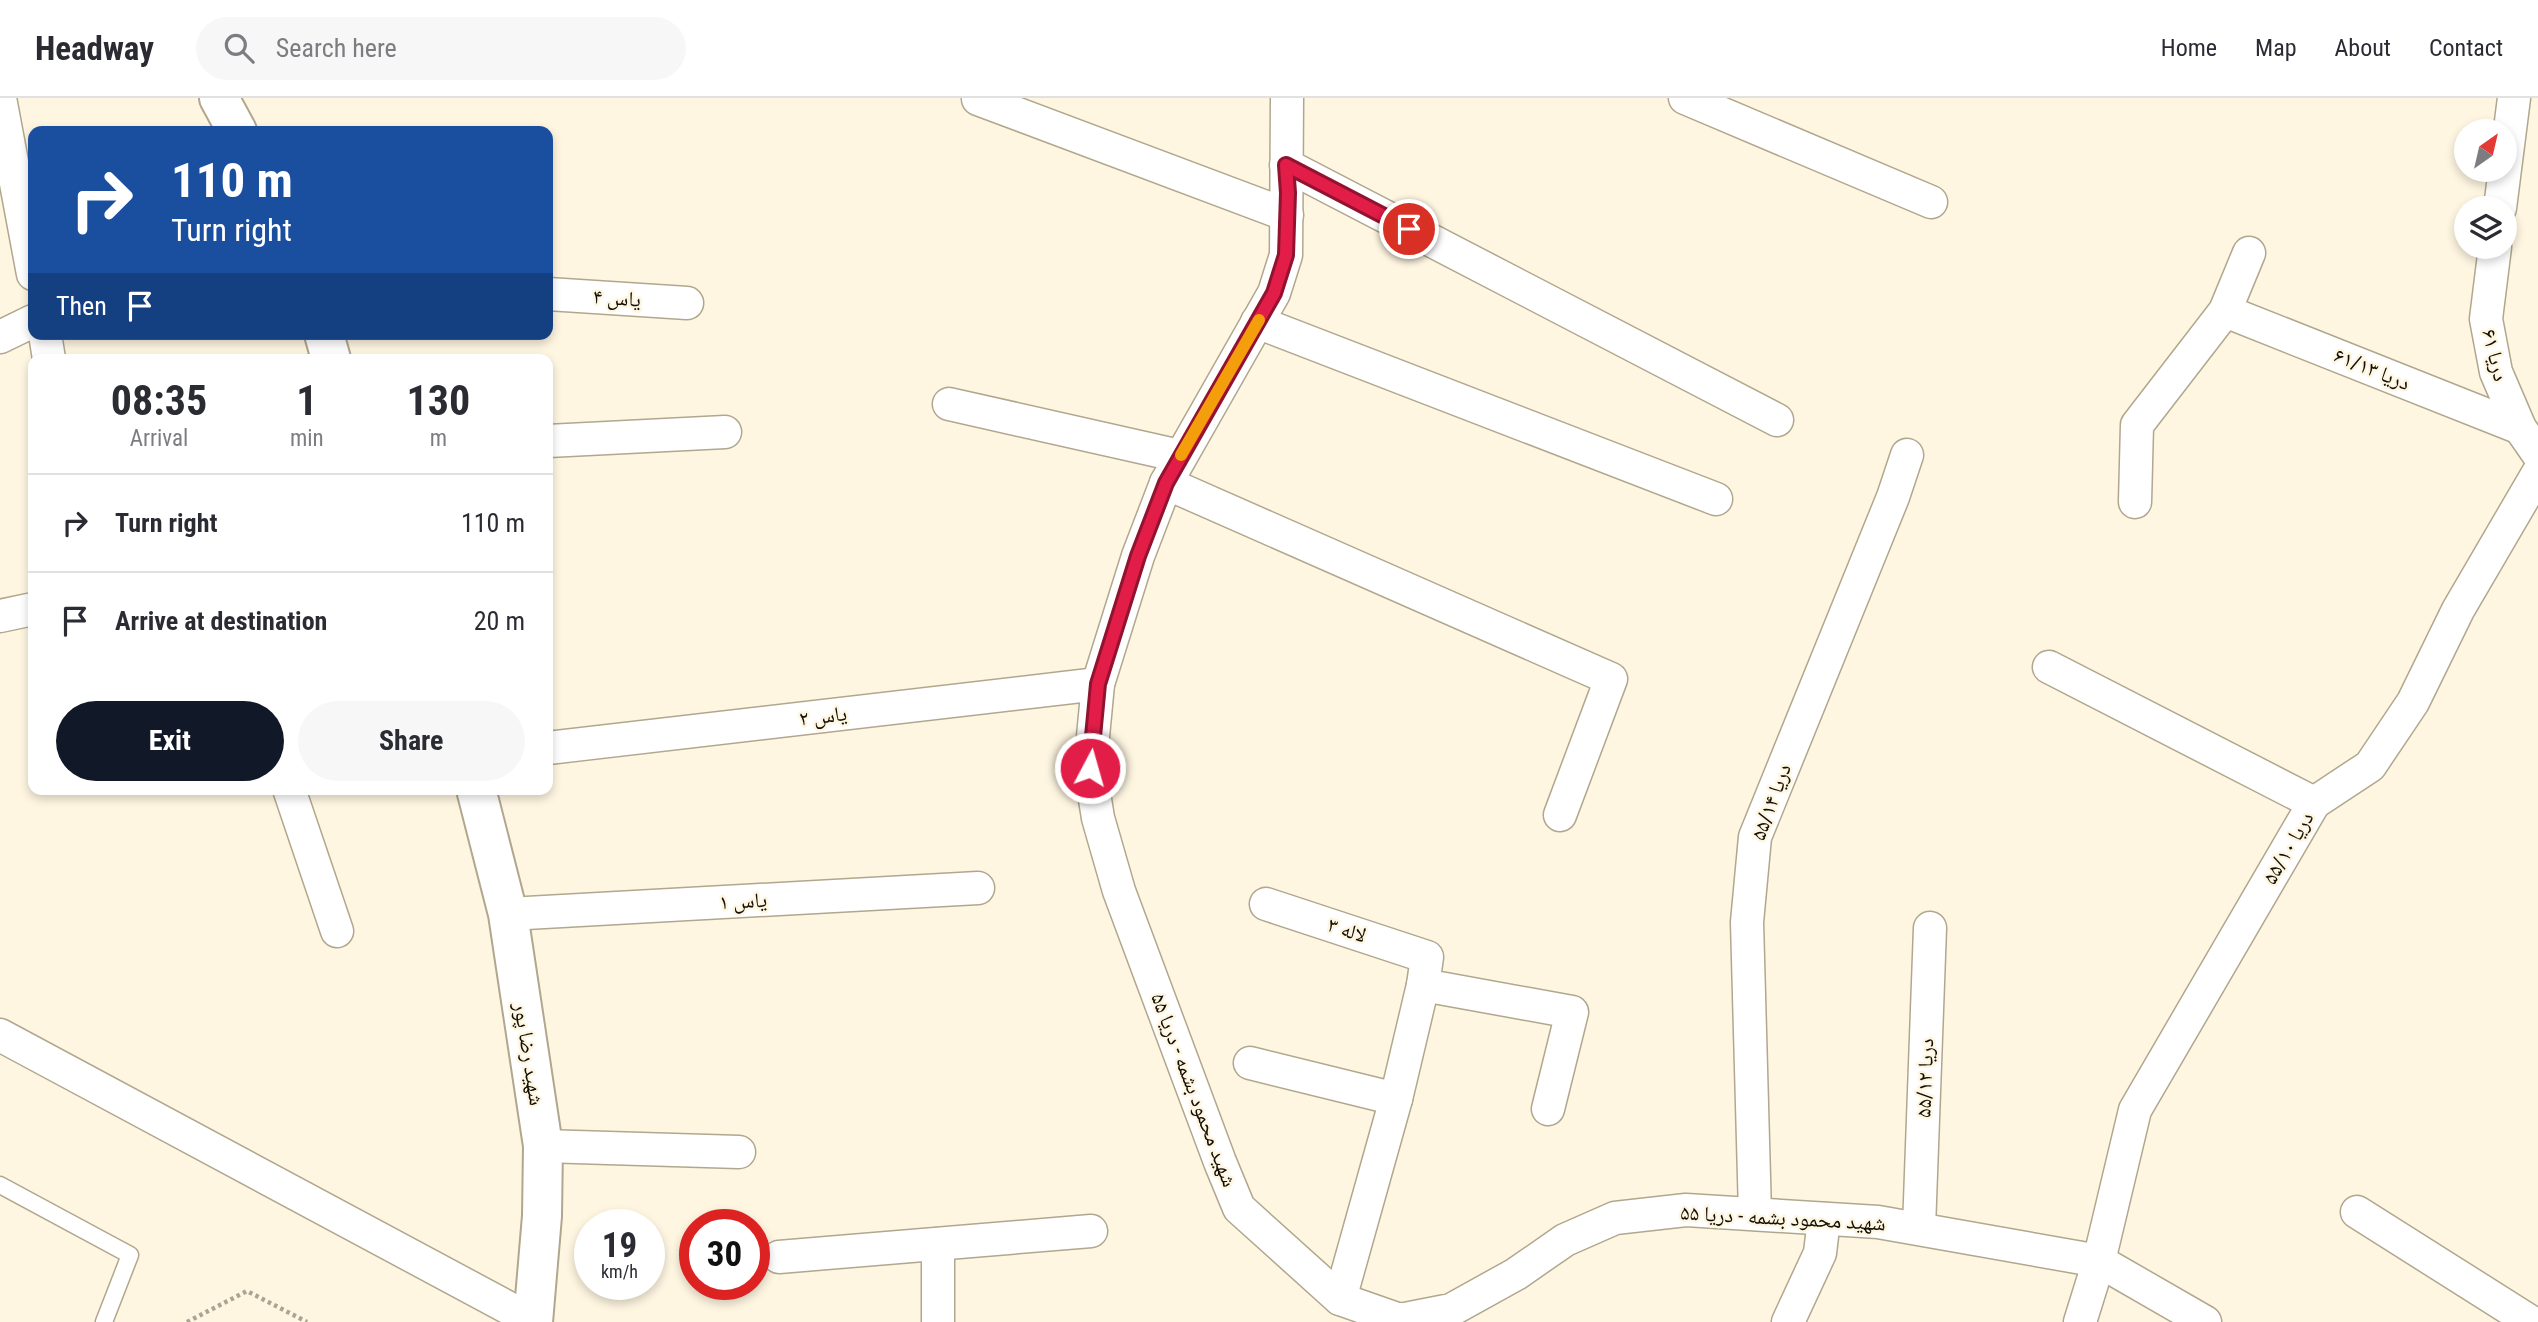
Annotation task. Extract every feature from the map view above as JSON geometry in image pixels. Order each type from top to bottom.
[{"type":"street","points":[[0,98],[28,247]]},
{"type":"street","points":[[219,98],[234,126]]},
{"type":"street","name":"شهید محمود بشمه - دریا ۵۵","points":[[1287,98],[1286,255],[1274,293],[1173,470],[1138,556],[1098,684],[1090,768],[1098,818],[1119,891],[1239,1208],[1340,1299],[1400,1321],[1451,1310],[1516,1274],[1565,1240],[1615,1218],[1686,1210],[1919,1228],[2099,1261],[2205,1322]]},
{"type":"street","points":[[1685,98],[1931,202]]},
{"type":"street","points":[[2502,196],[2514,98]]},
{"type":"street","points":[[978,99],[1287,215]]},
{"type":"street","points":[[1286,165],[1777,420]]},
{"type":"street","points":[[2135,502],[2137,425],[2225,311],[2249,253]]},
{"type":"street","name":"دریا ۶۱","points":[[2494,259],[2486,319],[2496,372],[2520,428],[2538,454]]},
{"type":"street","name":"یاس ۴","points":[[553,294],[687,303]]},
{"type":"street","name":"دریا ۶۱/۱۳","points":[[2225,311],[2520,428]]},
{"type":"street","points":[[1257,322],[1716,499]]},
{"type":"street","points":[[0,337],[28,323]]},
{"type":"street","points":[[949,404],[1173,470],[1611,679],[1560,815]]},
{"type":"street","points":[[553,441],[725,432]]},
{"type":"street","name":"دریا ۵۵/۱۴","points":[[1755,1214],[1747,922],[1755,836],[1907,455]]},
{"type":"street","name":"دریا ۵۵/۱۰","points":[[2080,1322],[2099,1261],[2136,1110],[2314,803],[2370,766],[2413,702],[2458,610],[2538,473]]},
{"type":"street","points":[[0,616],[28,610]]},
{"type":"street","points":[[2049,667],[2314,803]]},
{"type":"street","name":"یاس ۲","points":[[553,747],[1098,684]]},
{"type":"street","points":[[291,795],[337,931]]},
{"type":"street","name":"شهید رضا پور","points":[[478,795],[508,914],[543,1146],[542,1216],[533,1322]]},
{"type":"street","name":"یاس ۱","points":[[508,914],[978,888]]},
{"type":"street","name":"لاله ۳","points":[[1266,904],[1425,971],[1572,1012],[1548,1110]]},
{"type":"street","name":"دریا ۵۵/۱۲","points":[[1919,1228],[1930,928]]},
{"type":"street","points":[[1340,1299],[1396,1099],[1425,971]]},
{"type":"street","points":[[0,1035],[533,1322]]},
{"type":"street","points":[[1250,1063],[1396,1099]]},
{"type":"street","points":[[543,1146],[739,1152]]},
{"type":"street","points":[[2357,1212],[2531,1322]]},
{"type":"street","points":[[1788,1322],[1820,1253],[1824,1219]]},
{"type":"street","points":[[779,1256],[1091,1231]]},
{"type":"street","points":[[938,1244],[938,1322]]},
{"type":"lane","points":[[0,1185],[130,1255],[104,1322]]},
{"type":"path","points":[[187,1322],[247,1291],[307,1322]]},
{"type":"slow traffic","points":[[1181,455],[1259,320]]},
{"type":"route","points":[[1090,768],[1098,684],[1138,556],[1166,483],[1274,293],[1286,255],[1286,165],[1409,229]]}]
